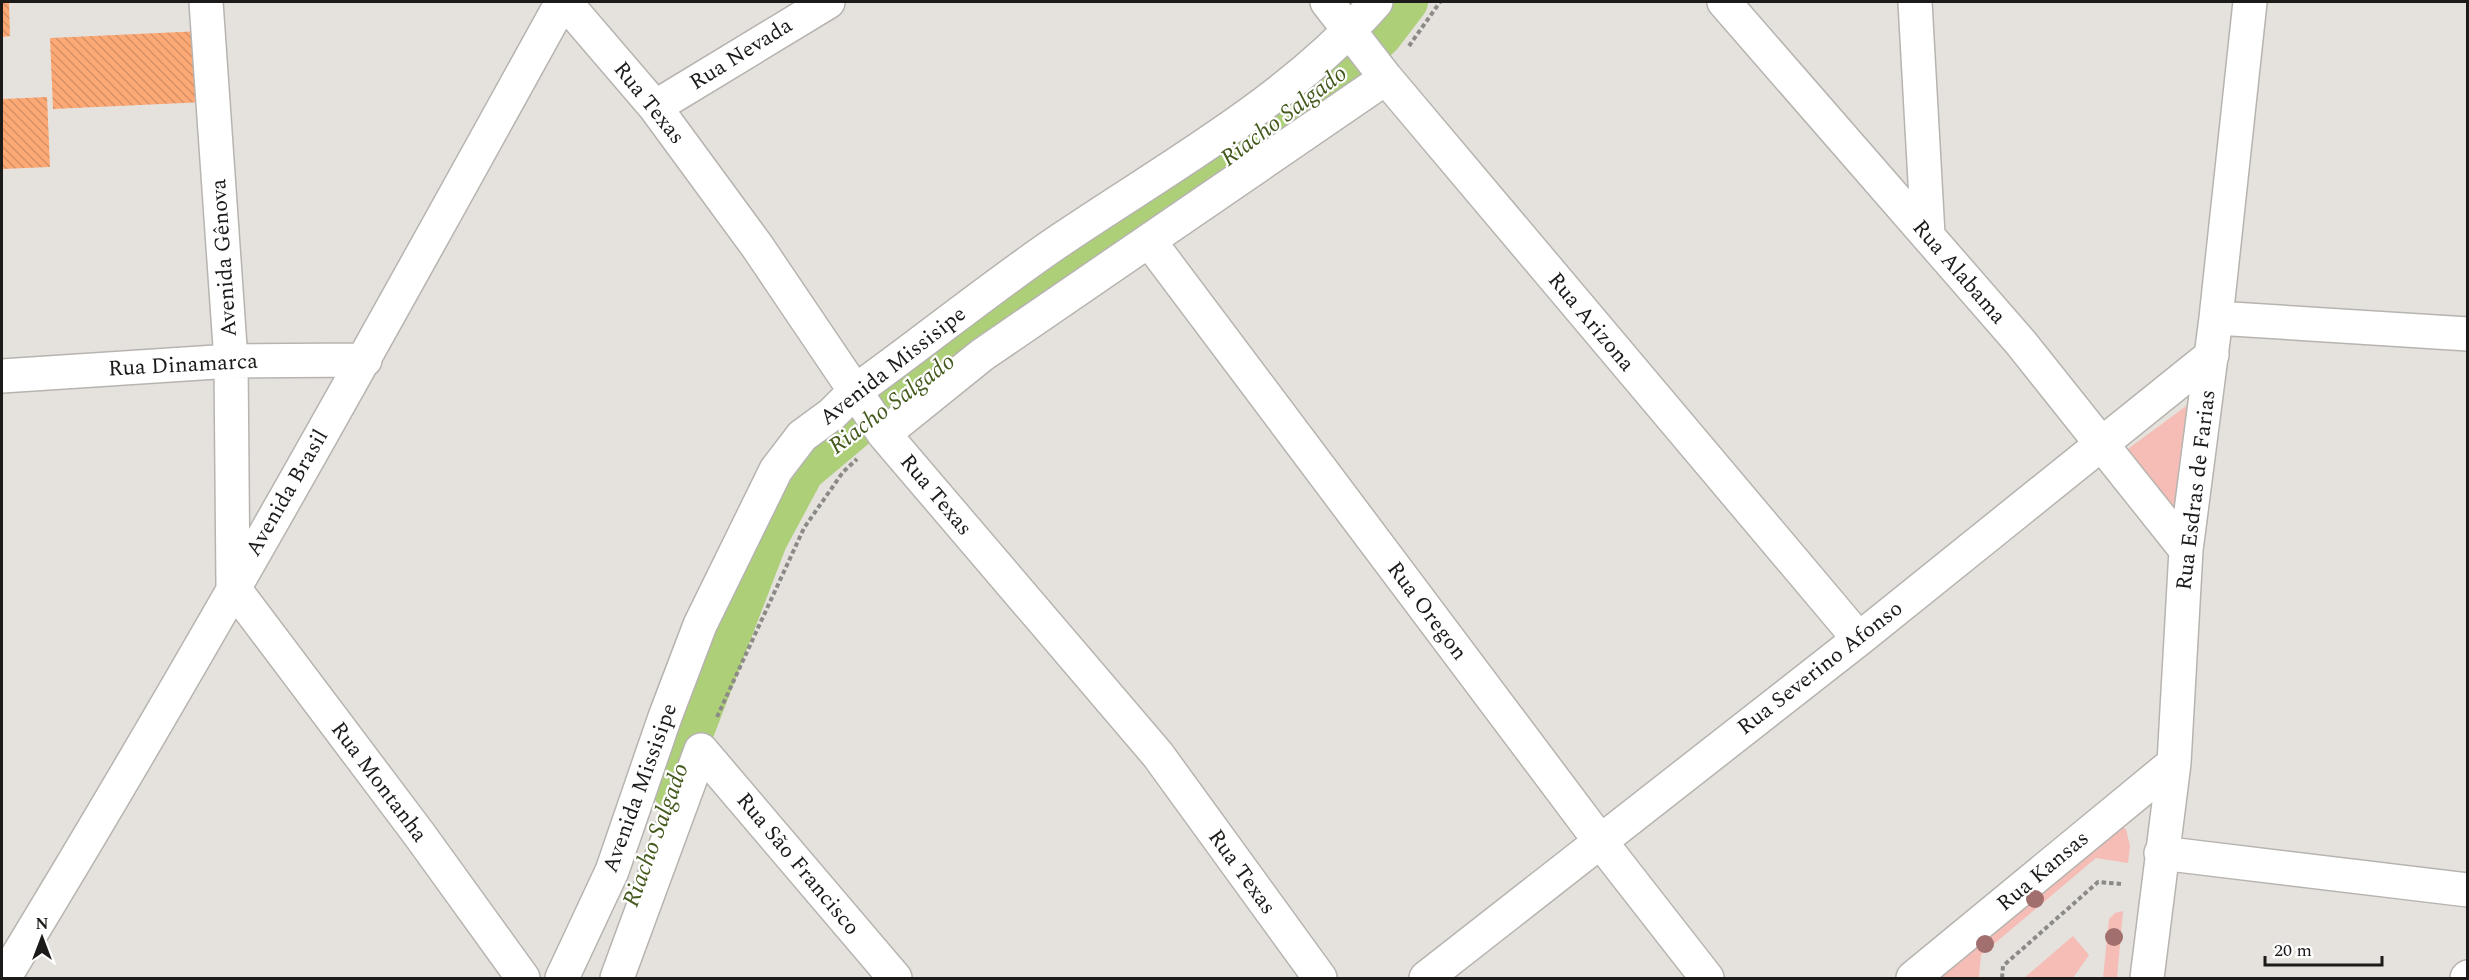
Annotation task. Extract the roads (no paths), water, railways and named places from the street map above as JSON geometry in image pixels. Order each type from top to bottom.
[{"type":"street","name":"Avenida Gênova","points":[[206,2],[231,361],[233,587]]},
{"type":"street","name":"Rua Texas","points":[[563,2],[655,108],[757,246],[883,432],[1158,755],[1320,978]]},
{"type":"street","name":"Avenida Brasil","points":[[3,978],[65,878],[365,360],[563,2]]},
{"type":"street","name":"Rua Nevada","points":[[655,108],[828,2]]},
{"type":"street","name":"Rua Arizona","points":[[1327,2],[1382,75],[1859,639]]},
{"type":"street","points":[[1352,36],[1376,2]]},
{"type":"street","name":"Rua Alabama","points":[[1724,2],[2021,343],[2100,445],[2186,550]]},
{"type":"street","points":[[1915,2],[1928,235]]},
{"type":"street","name":"Rua Esdras de Farias","points":[[2147,978],[2174,763],[2186,550],[2212,355],[2250,2]]},
{"type":"street","name":"Avenida Missisipe","points":[[562,978],[612,871],[700,625],[776,470],[802,436],[832,414],[854,392],[1022,266],[1230,128],[1352,36]]},
{"type":"street","name":"Avenida Missisipe","points":[[883,432],[982,356],[1150,242],[1382,75]]},
{"type":"street","name":"Rua Oregon","points":[[1150,242],[1600,841],[1707,978]]},
{"type":"street","points":[[2216,318],[2468,334]]},
{"type":"street","name":"Rua Severino Afonso","points":[[1426,978],[1859,639],[2212,355]]},
{"type":"street","name":"Rua Dinamarca","points":[[2,376],[231,361],[365,360]]},
{"type":"street","name":"Rua Montanha","points":[[233,587],[419,834],[523,978]]},
{"type":"street","name":"Avenida Missisipe","points":[[617,978],[701,750]]},
{"type":"street","name":"Rua São Francisco","points":[[701,750],[896,978]]},
{"type":"street","name":"Rua Kansas","points":[[1913,978],[2174,763]]},
{"type":"street","points":[[2161,853],[2468,890]]},
{"type":"waterway","name":"Riacho Salgado","points":[[672,789],[767,541],[804,472],[860,425],[967,350],[1110,241],[1339,77],[1382,36],[1408,2]]}]
